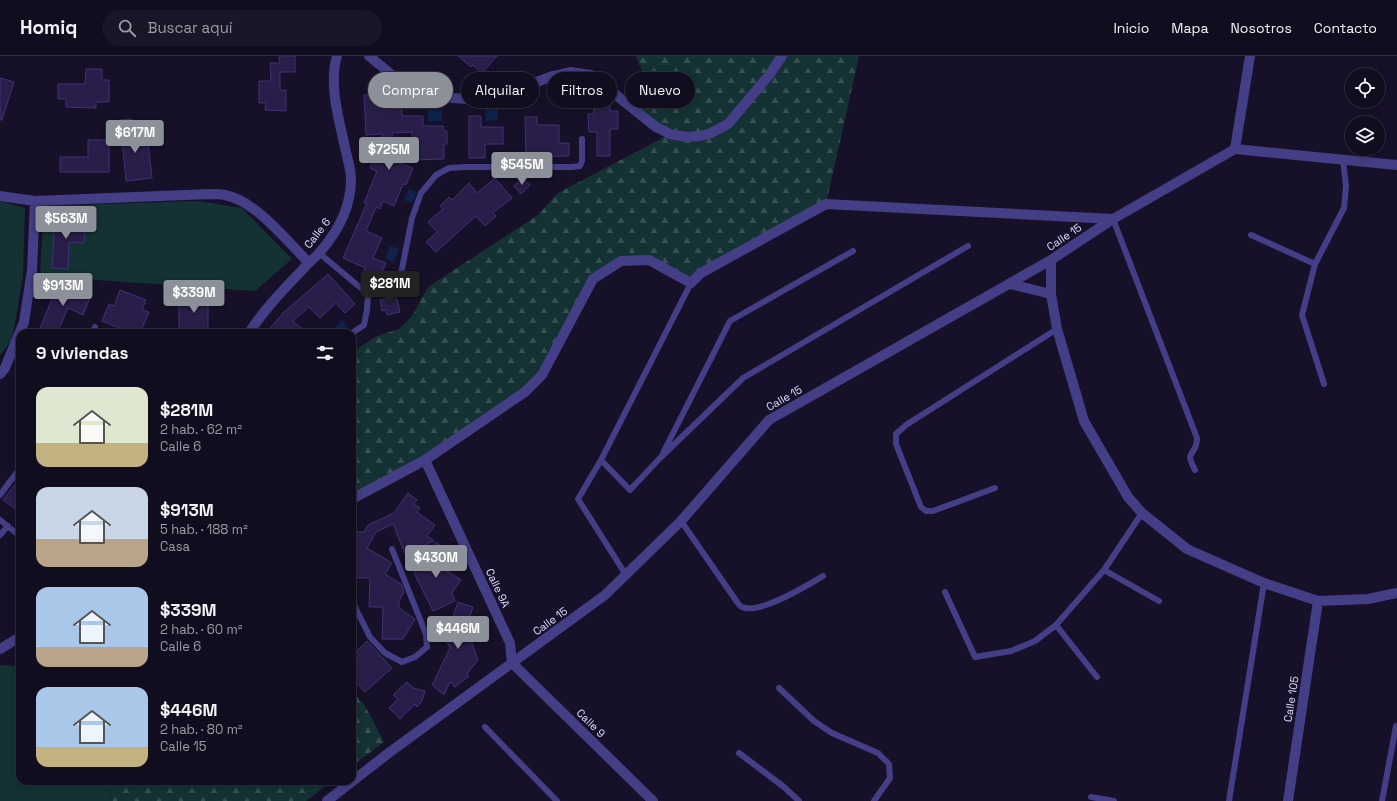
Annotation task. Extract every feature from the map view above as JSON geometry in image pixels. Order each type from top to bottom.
[{"type":"street","name":"Calle 6","points":[[251,329],[259,316],[308,262],[319,253],[338,228],[349,196],[351,179],[335,96],[334,79],[335,62],[337,56]]},
{"type":"street","points":[[369,56],[392,76],[415,88],[438,97],[466,100],[496,97],[553,76],[570,72],[591,74],[656,127],[670,134],[686,137],[712,133],[728,124],[770,74],[782,56]]},
{"type":"street","points":[[1250,56],[1236,149],[1397,166]]},
{"type":"street","name":"Calle 15","points":[[356,778],[605,595],[681,521],[769,420],[1010,284],[1051,260],[1113,219],[1236,149]]},
{"type":"street","points":[[0,196],[35,201],[210,194],[226,195],[250,206],[260,214],[308,262]]},
{"type":"street","points":[[21,329],[24,322],[32,270],[35,201]]},
{"type":"street","points":[[356,497],[425,460],[525,392],[542,375],[593,279],[621,261],[649,260],[691,283],[701,273],[826,204],[1113,219]]},
{"type":"street","points":[[1051,260],[1051,294],[1057,329],[1084,421],[1128,497],[1142,513],[1187,549],[1264,583],[1318,600],[1368,599],[1397,593]]},
{"type":"street","points":[[1010,284],[1051,294]]},
{"type":"street","points":[[0,374],[5,368],[16,341]]},
{"type":"street","name":"Calle 9A","points":[[425,460],[510,643],[512,663]]},
{"type":"street","name":"Calle 105","points":[[1288,801],[1318,600]]},
{"type":"street","points":[[0,649],[16,639]]},
{"type":"street","name":"Calle 9","points":[[512,663],[653,801]]},
{"type":"street","name":"Calle 15","points":[[327,801],[348,785]]},
{"type":"lane","points":[[368,294],[384,287],[401,274],[412,218],[421,193],[436,175],[449,168],[580,166],[582,161],[582,139]]},
{"type":"lane","points":[[1324,384],[1302,315],[1315,264],[1344,208],[1346,186],[1343,160]]},
{"type":"lane","points":[[1113,219],[1197,438],[1197,445],[1190,459],[1195,470]]},
{"type":"lane","points":[[1251,235],[1315,264]]},
{"type":"lane","points":[[601,460],[630,490],[660,458],[743,378],[968,246]]},
{"type":"lane","points":[[660,458],[730,321],[853,251]]},
{"type":"lane","points":[[319,253],[368,294]]},
{"type":"lane","points":[[626,575],[578,499],[601,460],[691,283]]},
{"type":"lane","points":[[356,330],[364,325],[368,294]]},
{"type":"lane","points":[[996,488],[933,511],[926,511],[921,507],[896,444],[896,434],[906,425],[1057,329]]},
{"type":"lane","points":[[0,495],[16,473]]},
{"type":"lane","points":[[945,592],[975,657],[1011,651],[1036,641],[1056,624],[1104,570],[1142,513]]},
{"type":"lane","points":[[0,520],[16,533]]},
{"type":"lane","points":[[681,521],[742,607],[750,608],[778,600],[823,576]]},
{"type":"lane","points":[[0,535],[8,526]]},
{"type":"lane","points":[[356,609],[370,637],[385,653],[402,662],[415,657],[428,647],[426,634],[392,549]]},
{"type":"lane","points":[[1104,570],[1159,600]]},
{"type":"lane","points":[[1229,801],[1264,583]]},
{"type":"lane","points":[[1056,624],[1097,677]]},
{"type":"lane","points":[[779,688],[814,721],[859,746],[878,753],[889,764],[890,778],[874,801]]},
{"type":"lane","points":[[1382,801],[1396,726]]},
{"type":"lane","points":[[485,727],[557,801]]},
{"type":"lane","points":[[739,753],[784,787],[798,801]]},
{"type":"lane","points":[[1091,797],[1114,801]]},
{"type":"green space","points":[[636,56],[859,56],[826,204],[691,283],[649,260],[621,261],[593,279],[542,375],[425,460],[356,497],[356,349],[377,336],[399,329],[412,316],[428,287],[538,215],[558,193],[670,134],[633,108],[695,108],[695,72],[643,72]]},
{"type":"green space","points":[[0,201],[25,208],[23,276],[12,340],[0,355]]},
{"type":"green space","points":[[199,201],[242,208],[292,259],[255,291],[40,276],[44,206]]},
{"type":"green space","points":[[0,665],[16,666],[16,785],[108,785],[111,801],[0,801]]},
{"type":"green space","points":[[356,695],[364,704],[384,742],[356,763]]},
{"type":"green space","points":[[108,785],[327,785],[306,801],[111,801]]},
{"type":"water","points":[[485,109],[498,109],[498,120],[486,121]]},
{"type":"water","points":[[428,110],[442,110],[442,121],[428,121]]},
{"type":"water","points":[[135,122],[148,122],[148,138],[136,139]]},
{"type":"water","points":[[409,189],[417,192],[412,203],[404,200]]},
{"type":"water","points":[[390,246],[399,249],[394,262],[385,258]]},
{"type":"water","points":[[342,320],[348,327],[346,329],[333,329]]},
{"type":"building","points":[[279,56],[295,56],[295,72],[280,72],[280,90],[286,90],[286,111],[265,110],[266,103],[259,103],[259,81],[271,81],[270,63],[280,63]]},
{"type":"building","points":[[458,56],[497,56],[483,72],[473,65],[471,67]]},
{"type":"building","points":[[86,69],[102,69],[102,80],[109,80],[109,102],[96,102],[96,108],[66,107],[66,99],[58,99],[58,84],[85,84]]},
{"type":"building","points":[[0,78],[14,82],[2,120],[0,120]]},
{"type":"building","points":[[364,95],[368,95],[368,108],[402,108],[402,116],[423,116],[423,126],[443,126],[444,131],[447,131],[447,144],[444,144],[444,159],[413,160],[412,132],[392,133],[394,161],[413,168],[406,185],[403,184],[394,206],[383,201],[380,209],[376,207],[366,231],[382,238],[373,258],[386,263],[380,278],[364,271],[365,268],[343,258],[367,203],[364,203],[377,171],[370,168],[383,134],[366,135]]},
{"type":"building","points":[[594,108],[610,108],[610,111],[618,111],[618,129],[610,129],[610,156],[597,156],[597,132],[589,132],[588,114],[594,114]]},
{"type":"building","points":[[469,116],[481,116],[481,127],[503,127],[503,144],[485,144],[485,158],[469,158]]},
{"type":"building","points":[[525,117],[537,117],[537,125],[559,125],[559,143],[569,143],[569,156],[526,157]]},
{"type":"building","points":[[132,119],[137,144],[148,143],[152,178],[126,181],[120,120]]},
{"type":"building","points":[[88,140],[109,140],[109,172],[60,172],[60,157],[88,157]]},
{"type":"building","points":[[495,178],[512,198],[493,213],[496,216],[485,226],[476,216],[436,252],[426,242],[437,232],[428,222],[443,209],[440,206],[449,197],[452,200],[469,183],[477,193]]},
{"type":"building","points":[[522,178],[530,185],[521,194],[514,186]]},
{"type":"building","points":[[55,218],[85,220],[84,243],[69,242],[68,269],[52,268]]},
{"type":"building","points":[[328,274],[355,304],[345,313],[336,303],[320,318],[309,307],[293,321],[302,329],[269,329],[283,313]]},
{"type":"building","points":[[59,282],[91,295],[83,315],[68,308],[59,329],[40,329]]},
{"type":"building","points":[[120,290],[146,300],[142,310],[149,312],[142,329],[122,329],[102,321],[109,304],[114,306]]},
{"type":"building","points":[[187,293],[208,293],[208,329],[179,329],[179,298],[187,298]]},
{"type":"building","points":[[396,296],[400,312],[387,315],[386,310],[382,311],[380,300]]},
{"type":"building","points":[[16,483],[16,509],[3,500]]},
{"type":"building","points":[[408,493],[417,500],[414,504],[420,508],[417,512],[435,525],[427,536],[434,541],[405,554],[393,524],[376,532],[367,548],[392,563],[385,574],[401,584],[404,592],[399,601],[399,608],[415,619],[403,639],[382,639],[383,607],[369,607],[370,578],[356,578],[356,532],[364,532],[368,525],[394,513]]},
{"type":"building","points":[[436,542],[447,550],[437,564],[461,580],[452,593],[455,601],[433,611],[414,573]]},
{"type":"building","points":[[458,602],[473,607],[470,616],[477,631],[469,635],[478,660],[467,674],[469,676],[455,687],[450,682],[444,695],[432,685],[450,648],[441,629],[450,625]]},
{"type":"building","points":[[367,641],[392,668],[365,692],[356,682],[356,658],[359,655],[356,652]]},
{"type":"building","points":[[407,682],[413,688],[425,691],[422,701],[417,707],[415,704],[400,719],[389,708],[398,699],[393,695]]}]
